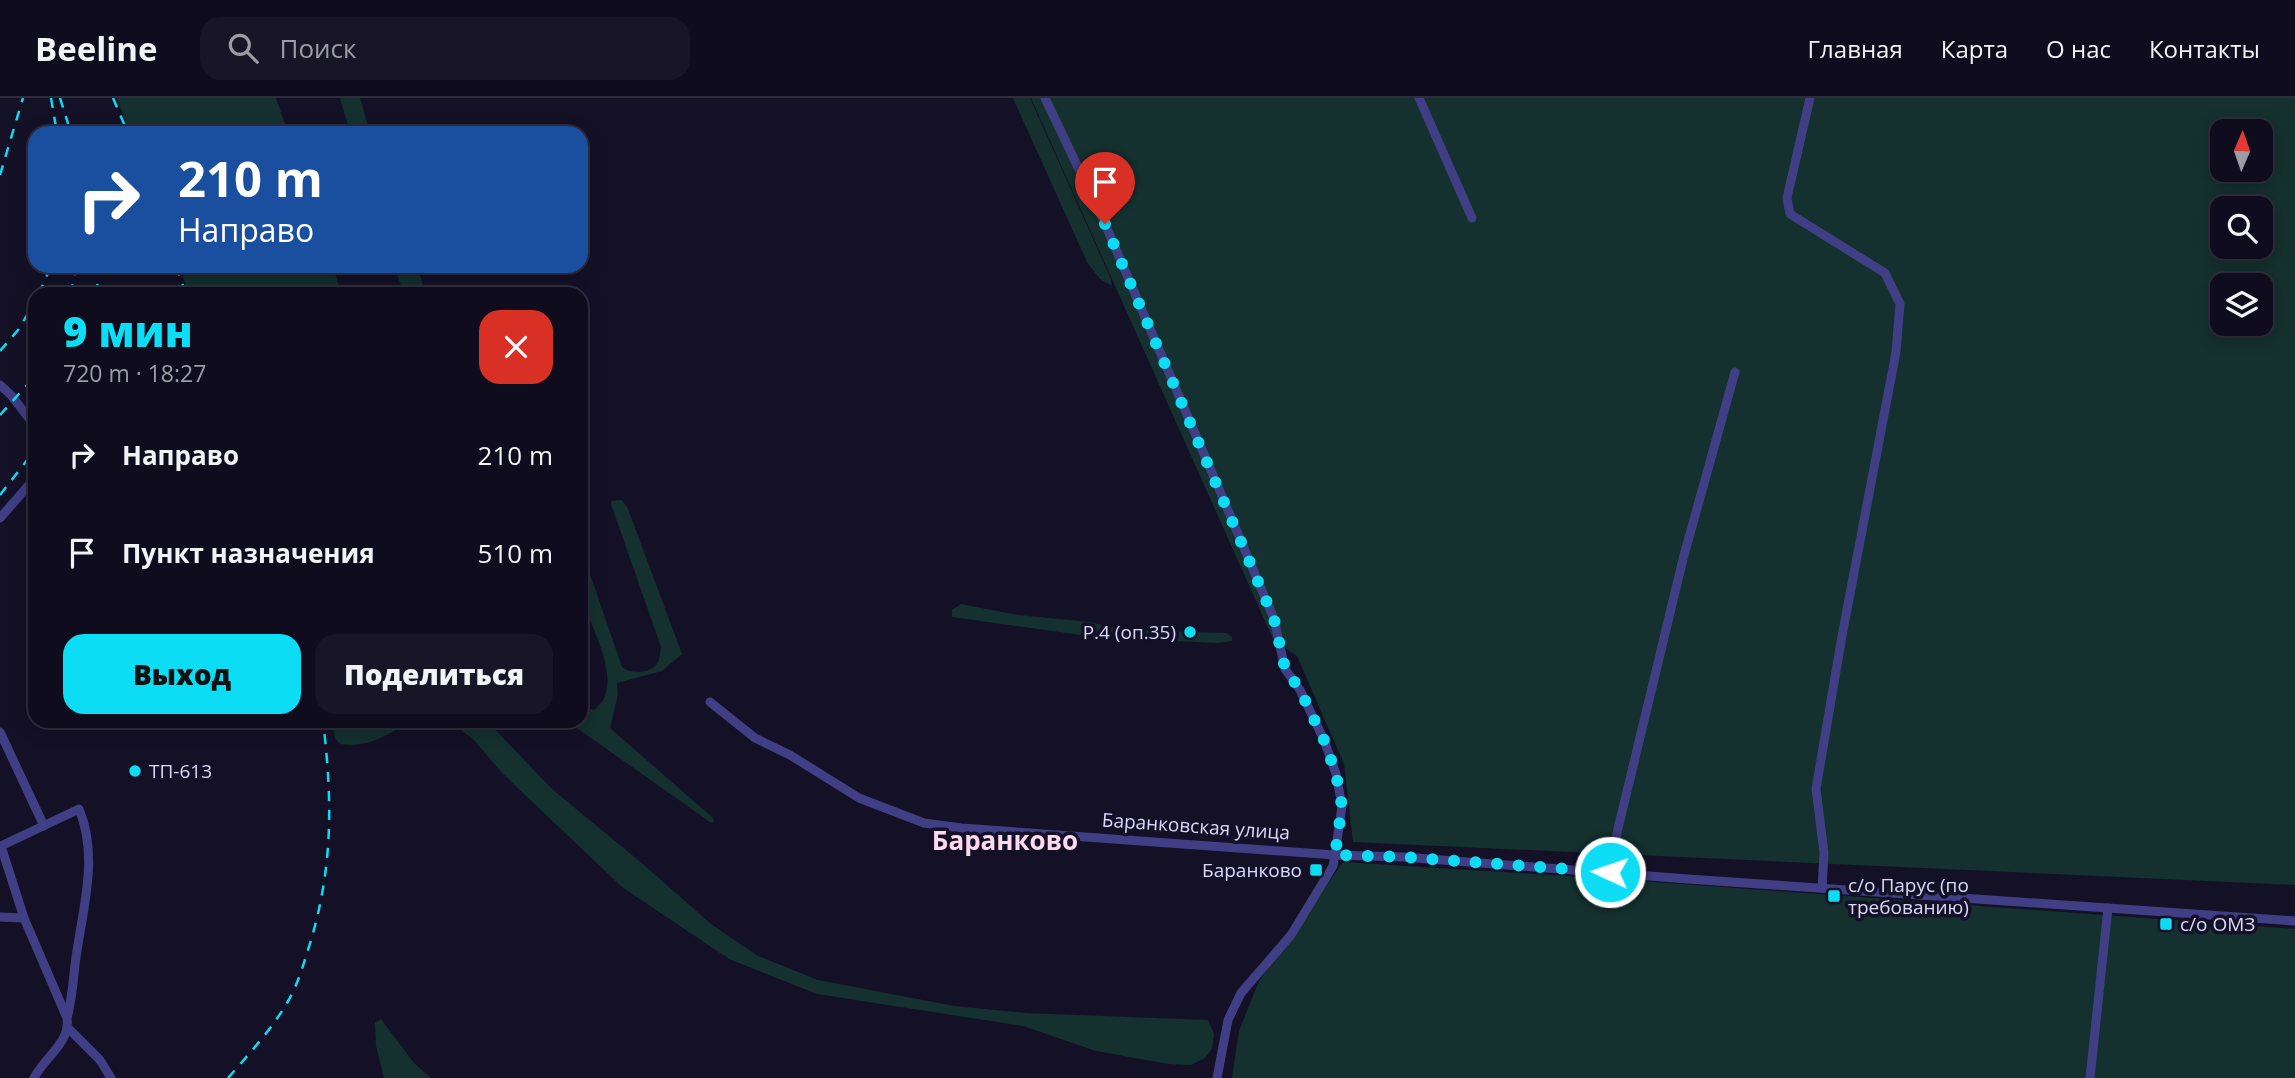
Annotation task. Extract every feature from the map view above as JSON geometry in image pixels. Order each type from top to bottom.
[{"type":"street","points":[[1045,98],[1105,224],[1274,619],[1285,668],[1300,690],[1324,740],[1336,774],[1342,806],[1334,866],[1291,935],[1241,993],[1228,1020],[1217,1078]]},
{"type":"street","points":[[1419,98],[1472,218]]},
{"type":"street","points":[[1810,98],[1787,198],[1790,214],[1885,273],[1900,304],[1896,352],[1816,789],[1824,853],[1822,888]]},
{"type":"street","points":[[1610,872],[1683,559],[1735,372]]},
{"type":"street","points":[[0,385],[28,417]]},
{"type":"street","points":[[0,518],[28,486]]},
{"type":"street","name":"Баранковская улица","points":[[710,702],[755,738],[790,755],[859,798],[924,823],[961,828],[1335,855],[1403,857],[2295,921]]},
{"type":"street","points":[[0,732],[44,826]]},
{"type":"street","points":[[34,1078],[63,1040],[68,1023],[72,1001],[88,881],[89,851],[85,822],[79,809],[1,846],[24,918],[68,1023],[100,1060],[111,1078]]},
{"type":"street","points":[[2090,1078],[2108,908]]},
{"type":"street","points":[[0,917],[24,918]]},
{"type":"green space","points":[[117,98],[276,98],[286,126],[127,126]]},
{"type":"green space","points":[[340,98],[360,98],[368,126],[348,126]]},
{"type":"green space","points":[[1013,98],[1030,98],[1112,286],[1100,279],[1087,262]]},
{"type":"green space","points":[[1031,98],[2295,98],[2295,885],[1353,842],[1344,764],[1297,656],[1273,639]]},
{"type":"green space","points":[[182,273],[335,273],[339,287],[186,287]]},
{"type":"green space","points":[[396,273],[419,273],[424,287],[402,287]]},
{"type":"green space","points":[[622,500],[628,509],[682,654],[662,671],[617,683],[618,694],[610,728],[713,818],[714,822],[710,822],[577,728],[588,728],[588,709],[594,710],[604,699],[607,685],[607,669],[588,616],[588,568],[622,667],[639,672],[653,668],[659,659],[661,647],[611,501]]},
{"type":"green space","points":[[961,604],[1018,615],[1090,622],[1109,627],[1226,633],[1232,637],[1232,641],[1218,643],[1103,638],[952,617],[952,610]]},
{"type":"green space","points":[[333,728],[398,728],[377,740],[359,744],[340,744]]},
{"type":"green space","points":[[458,728],[494,728],[552,789],[711,924],[758,956],[818,980],[954,1006],[1025,1013],[1208,1020],[1214,1034],[1212,1049],[1205,1058],[1191,1065],[1169,1064],[1096,1051],[1023,1026],[817,994],[729,959],[622,887],[502,773],[474,740]]},
{"type":"green space","points":[[1343,862],[2295,929],[2295,1078],[1232,1078],[1239,1031],[1259,981]]},
{"type":"green space","points":[[381,1019],[414,1063],[431,1078],[384,1078],[376,1046],[375,1023]]},
{"type":"railway","points":[[0,175],[23,98]]},
{"type":"railway","points":[[51,98],[56,126]]},
{"type":"railway","points":[[60,98],[69,126]]},
{"type":"railway","points":[[113,98],[125,126]]},
{"type":"railway","points":[[42,287],[48,273]]},
{"type":"railway","points":[[72,287],[75,273]]},
{"type":"railway","points":[[97,287],[98,273]]},
{"type":"railway","points":[[178,273],[184,287]]},
{"type":"railway","points":[[0,351],[19,329],[28,313]]},
{"type":"railway","points":[[0,415],[28,384]]},
{"type":"railway","points":[[0,495],[28,459]]},
{"type":"railway","points":[[228,1078],[267,1032],[287,1003],[301,972],[316,923],[329,838],[324,728]]},
{"type":"place","name":"Р.4 (оп.35)","points":[[1190,632]]},
{"type":"place","name":"ТП-613","points":[[135,771]]},
{"type":"place","name":"Баранково","points":[[1316,870]]},
{"type":"place","name":"с/о Парус (по требованию)","points":[[1834,896]]},
{"type":"place","name":"с/о ОМЗ","points":[[2166,924]]},
{"type":"district","name":"Баранково","points":[[1005,841]]},
{"type":"route","points":[[1105,224],[1274,619],[1285,668],[1300,690],[1324,740],[1336,774],[1342,806],[1335,855],[1403,857],[1610,872]]}]
